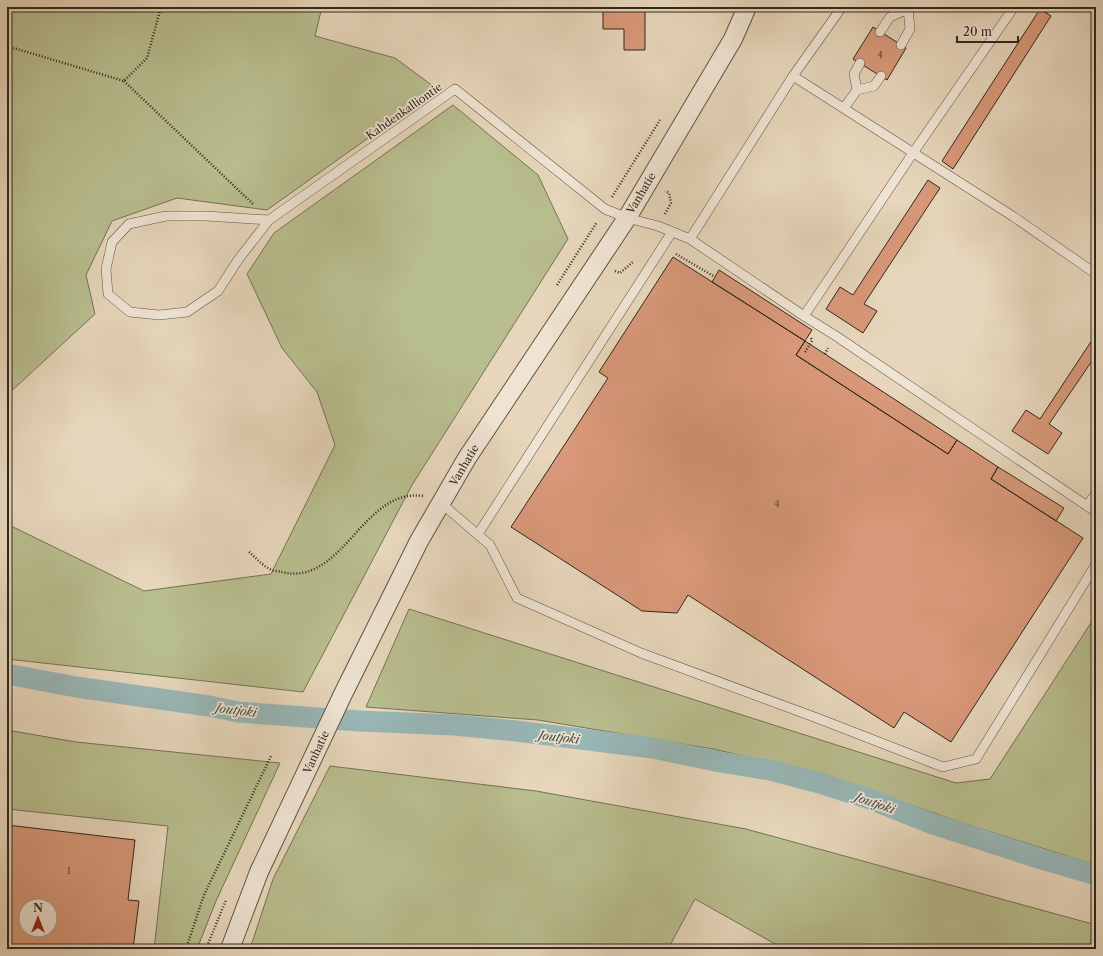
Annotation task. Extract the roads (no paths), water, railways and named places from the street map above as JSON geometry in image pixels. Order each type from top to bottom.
[{"type":"street","name":"Vanhatie","points":[[230,949],[259,872],[343,694],[419,540],[442,504],[467,458],[627,218],[733,40],[747,7]]},
{"type":"lane","points":[[690,239],[793,76],[842,7]]},
{"type":"lane","points":[[804,316],[913,153],[1014,7]]},
{"type":"lane","points":[[1091,7],[1096,10]]},
{"type":"lane","points":[[880,32],[890,17],[909,8],[910,28],[900,45]]},
{"type":"lane","points":[[857,90],[854,74],[860,63]]},
{"type":"lane","points":[[793,76],[1014,217],[1096,274]]},
{"type":"lane","points":[[844,108],[857,90],[874,86],[881,76]]},
{"type":"lane","name":"Kahdenkalliontie","points":[[269,220],[206,216],[166,216],[129,224],[112,242],[106,269],[108,294],[130,312],[159,315],[187,312],[218,291],[238,260],[269,220],[455,89],[605,209],[627,218]]},
{"type":"lane","points":[[627,218],[658,226],[690,239],[1096,512]]},
{"type":"lane","points":[[478,534],[672,232]]},
{"type":"lane","points":[[1087,506],[1096,493]]},
{"type":"lane","points":[[442,504],[490,545],[517,598],[641,653],[817,718],[943,767],[976,759],[1096,564]]},
{"type":"waterway","name":"Joutjoki","points":[[7,674],[76,687],[209,706],[238,712],[359,721],[454,725],[653,748],[720,762],[770,770],[816,782],[870,799],[930,823],[1096,875]]}]
